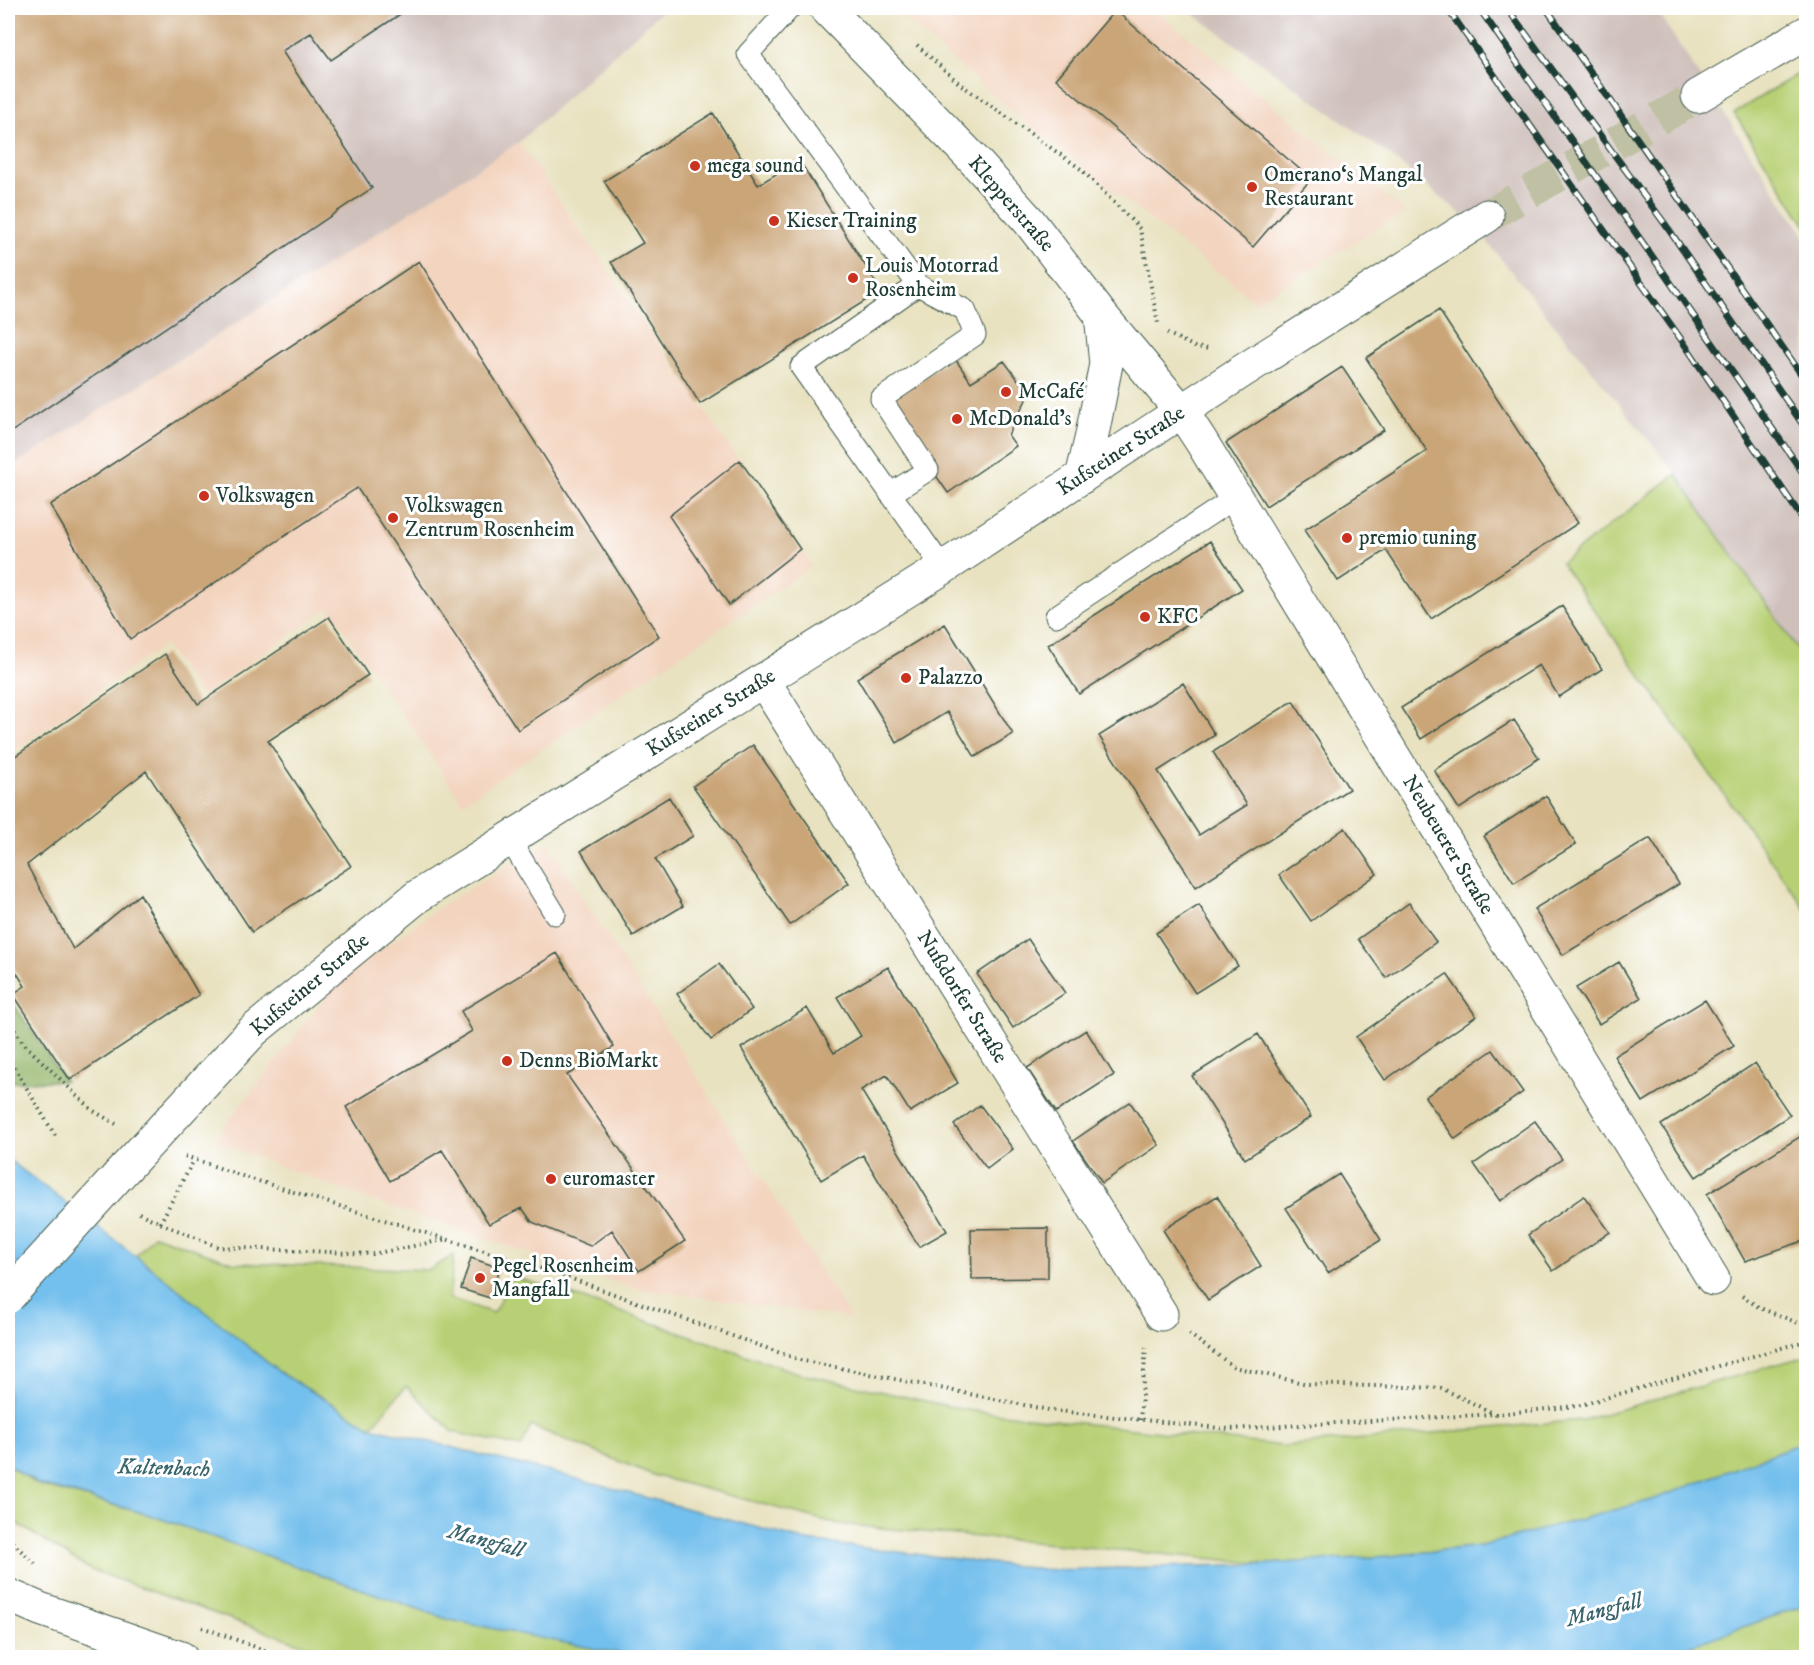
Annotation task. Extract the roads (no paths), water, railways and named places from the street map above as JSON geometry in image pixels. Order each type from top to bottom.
[{"type":"street","name":"Klepperstraße","points":[[826,8],[1029,221],[1101,315],[1182,412]]},
{"type":"street","points":[[1698,96],[1806,33]]},
{"type":"street","name":"Kufsteiner Straße","points":[[8,1297],[148,1142],[253,1031],[418,896],[943,568],[1487,216]]},
{"type":"street","points":[[1082,477],[1106,364],[1101,315]]},
{"type":"street","name":"Neubeuerer Straße","points":[[1182,412],[1713,1279]]},
{"type":"street","name":"Nußdorfer Straße","points":[[763,680],[1161,1314]]},
{"type":"street","points":[[8,1595],[40,1609],[181,1658]]},
{"type":"lane","points":[[790,8],[747,54],[918,285],[965,310],[975,335],[881,399],[928,470],[890,494]]},
{"type":"lane","points":[[918,285],[801,367],[943,568]]},
{"type":"lane","points":[[1056,616],[1236,497]]},
{"type":"lane","points":[[510,840],[555,914]]},
{"type":"water","points":[[8,1159],[162,1276],[279,1372],[371,1427],[574,1478],[807,1541],[1049,1570],[1267,1564],[1390,1556],[1481,1546],[1652,1500],[1806,1441],[1806,1605],[1655,1658],[641,1658],[450,1620],[150,1515],[38,1484],[8,1465]]},
{"type":"tunnel","points":[[1487,216],[1698,96]]},
{"type":"railway","points":[[1447,8],[1690,352],[1806,524]]},
{"type":"railway","points":[[1479,8],[1806,477]]},
{"type":"railway","points":[[1507,8],[1665,224],[1806,429]]},
{"type":"railway","points":[[1546,8],[1806,381]]},
{"type":"place","name":"mega sound","points":[[695,166]]},
{"type":"place","name":"Omerano‘s Mangal Restaurant","points":[[1252,187]]},
{"type":"place","name":"Kieser Training","points":[[774,221]]},
{"type":"place","name":"Louis Motorrad Rosenheim","points":[[853,278]]},
{"type":"place","name":"McCafé","points":[[1006,392]]},
{"type":"place","name":"McDonald's","points":[[957,419]]},
{"type":"place","name":"Volkswagen","points":[[204,496]]},
{"type":"place","name":"Volkswagen Zentrum Rosenheim","points":[[393,518]]},
{"type":"place","name":"premio tuning","points":[[1347,538]]},
{"type":"place","name":"KFC","points":[[1145,617]]},
{"type":"place","name":"Palazzo","points":[[906,678]]},
{"type":"place","name":"Denns BioMarkt","points":[[507,1061]]},
{"type":"place","name":"euromaster","points":[[551,1179]]},
{"type":"place","name":"Pegel Rosenheim Mangfall","points":[[480,1278]]},
{"type":"water label","name":"Kaltenbach","points":[[164,1468]]},
{"type":"water label","name":"Mangfall","points":[[486,1541]]},
{"type":"water label","name":"Mangfall","points":[[1604,1610]]}]
